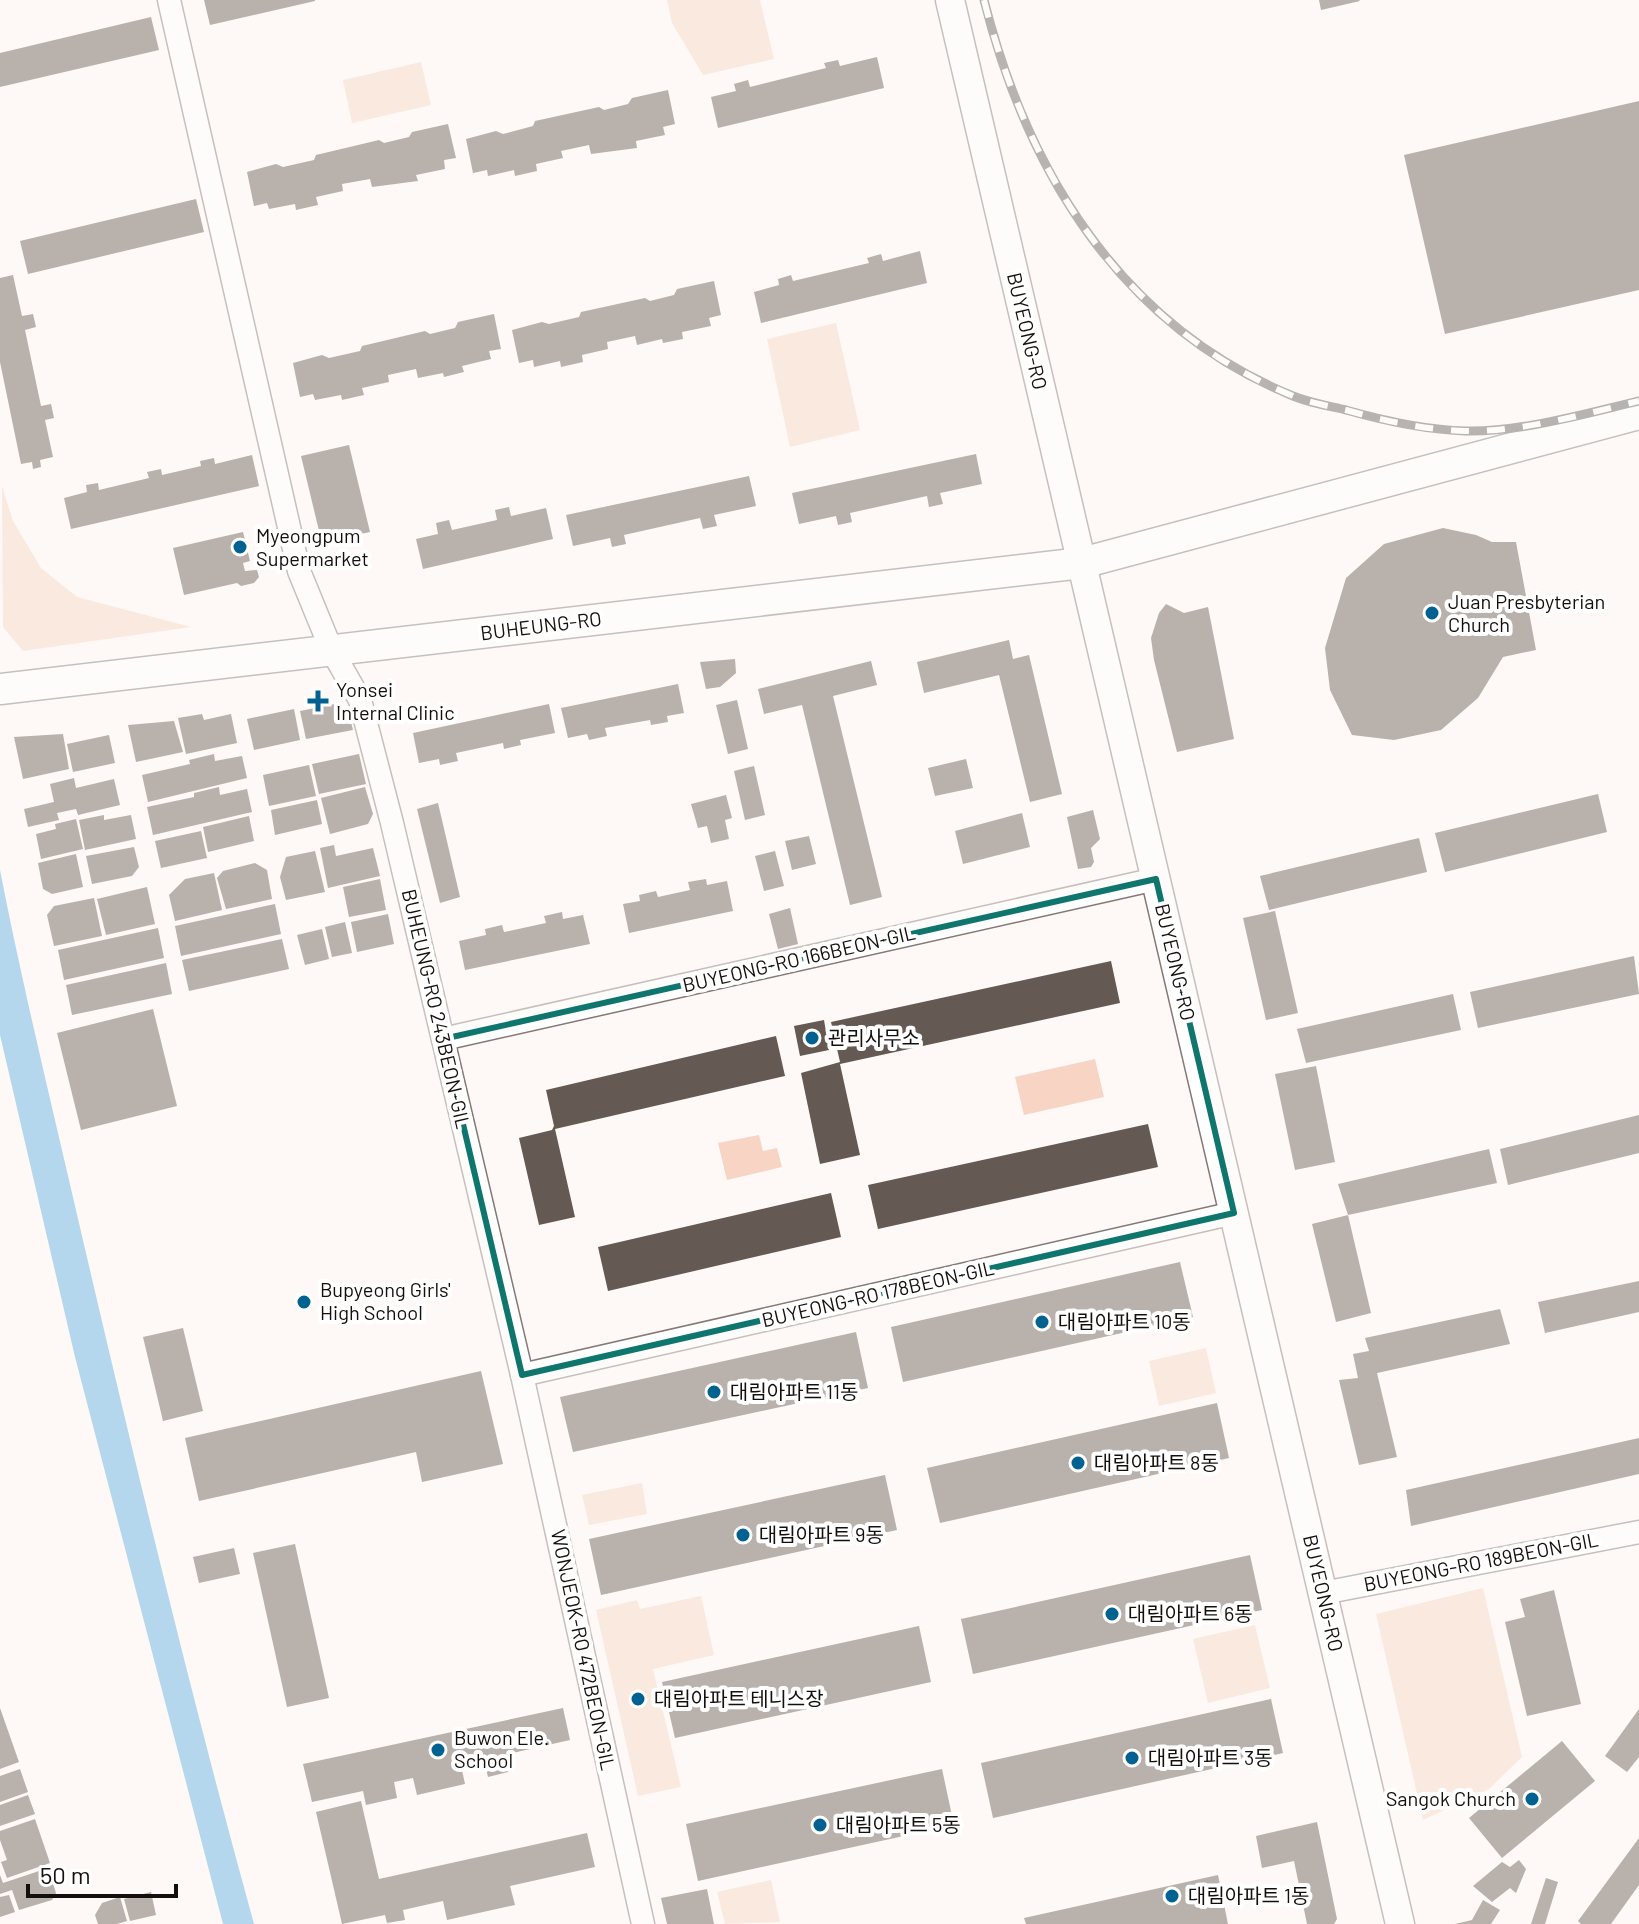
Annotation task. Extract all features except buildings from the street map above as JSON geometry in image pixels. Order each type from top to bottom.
[{"type":"main road","name":"BUHEUNG-RO","points":[[9,688],[1082,563],[1639,414]]},
{"type":"street","name":"BUHEUNG-RO 243BEON-GIL","points":[[169,0],[299,571],[331,649],[360,700],[522,1375]]},
{"type":"street","name":"BUYEONG-RO","points":[[950,0],[1400,1924]]},
{"type":"street","name":"BUYEONG-RO 166BEON-GIL","points":[[443,1039],[1156,879]]},
{"type":"street","name":"BUYEONG-RO 178BEON-GIL","points":[[522,1375],[1234,1213]]},
{"type":"street","name":"WONJEOK-RO 472BEON-GIL","points":[[522,1375],[643,1924]]},
{"type":"street","name":"BUYEONG-RO 189BEON-GIL","points":[[1323,1593],[1639,1532]]},
{"type":"highlighted area","points":[[1156,879],[1234,1213],[522,1375],[443,1039]]},
{"type":"shaded area","points":[[667,0],[760,0],[774,59],[703,75],[672,23]]},
{"type":"shaded area","points":[[421,62],[431,105],[352,123],[343,80]]},
{"type":"shaded area","points":[[836,323],[860,430],[790,447],[767,339]]},
{"type":"shaded area","points":[[2,486],[13,521],[41,568],[77,597],[191,627],[23,651],[3,627]]},
{"type":"shaded area","points":[[1095,1059],[1104,1097],[1024,1115],[1015,1077]]},
{"type":"shaded area","points":[[759,1135],[763,1151],[777,1148],[782,1167],[727,1180],[718,1143]]},
{"type":"shaded area","points":[[1206,1348],[1216,1393],[1159,1406],[1149,1361]]},
{"type":"shaded area","points":[[642,1483],[647,1514],[589,1525],[582,1495]]},
{"type":"shaded area","points":[[1483,1588],[1522,1757],[1489,1789],[1423,1820],[1376,1614]]},
{"type":"shaded area","name":"대림아파트 테니스장","points":[[701,1596],[714,1655],[653,1669],[681,1787],[638,1796],[596,1610],[637,1600],[640,1609]]},
{"type":"shaded area","points":[[1255,1625],[1270,1688],[1208,1703],[1193,1639]]},
{"type":"shaded area","points":[[771,1880],[780,1922],[725,1924],[717,1892]]},
{"type":"water","points":[[0,870],[144,1495],[254,1924],[223,1924],[75,1357],[0,1035]]},
{"type":"railway","points":[[984,0],[1003,64],[1027,125],[1056,183],[1091,237],[1132,286],[1179,329],[1232,366],[1306,401],[1391,421],[1451,430],[1487,431],[1531,425],[1639,401]]},
{"type":"place","name":"Myeongpum Supermarket","points":[[240,547]]},
{"type":"place","name":"Juan Presbyterian Church","points":[[1432,613]]},
{"type":"place","name":"Yonsei Internal Clinic","points":[[318,701]]},
{"type":"place","name":"관리사무소","points":[[812,1038]]},
{"type":"place","name":"Bupyeong Girls' High School","points":[[304,1302]]},
{"type":"place","name":"대림아파트 10동","points":[[1042,1322]]},
{"type":"place","name":"대림아파트 11동","points":[[714,1392]]},
{"type":"place","name":"대림아파트 8동","points":[[1078,1463]]},
{"type":"place","name":"대림아파트 9동","points":[[743,1535]]},
{"type":"place","name":"대림아파트 6동","points":[[1112,1614]]},
{"type":"place","name":"대림아파트 테니스장","points":[[638,1699]]},
{"type":"place","name":"Buwon Ele. School","points":[[438,1750]]},
{"type":"place","name":"대림아파트 3동","points":[[1132,1758]]},
{"type":"place","name":"Sangok Church","points":[[1532,1799]]},
{"type":"place","name":"대림아파트 5동","points":[[820,1825]]},
{"type":"place","name":"대림아파트 1동","points":[[1172,1896]]}]
